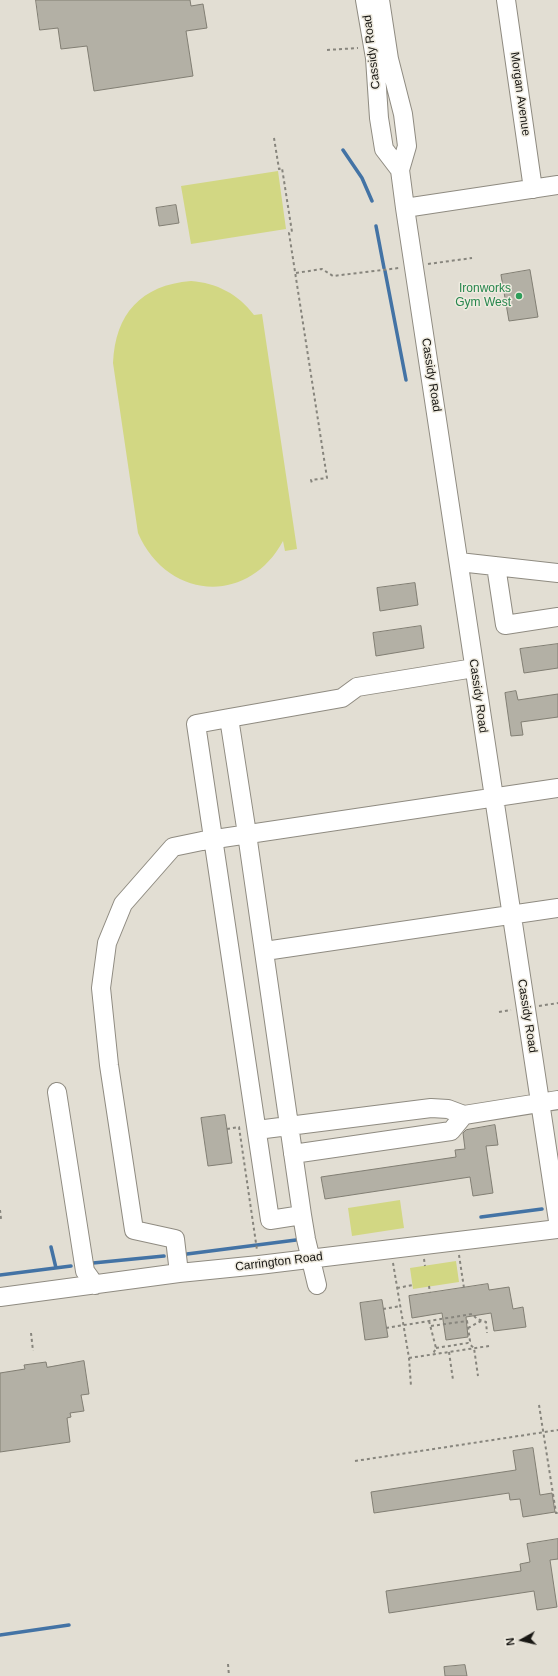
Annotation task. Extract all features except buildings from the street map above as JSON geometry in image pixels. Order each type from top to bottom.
[{"type":"street","name":"Cassidy Road","points":[[366,0],[375,58],[379,118],[384,149],[400,170]]},
{"type":"street","name":"Cassidy Road","points":[[380,0],[388,59],[403,114],[407,146],[400,170],[405,208],[558,1221]]},
{"type":"street","name":"Morgan Avenue","points":[[506,0],[533,189]]},
{"type":"street","points":[[405,208],[558,185]]},
{"type":"street","points":[[459,562],[558,573]]},
{"type":"street","points":[[496,566],[505,625],[558,617]]},
{"type":"street","points":[[302,1215],[270,1220],[196,724],[342,698],[357,687],[474,668]]},
{"type":"street","points":[[229,718],[248,834],[302,1215],[317,1285]]},
{"type":"street","points":[[179,1273],[175,1239],[134,1230],[109,1065],[101,988],[107,943],[123,904],[173,847],[214,839],[558,788]]},
{"type":"street","points":[[264,951],[558,908]]},
{"type":"street","points":[[57,1092],[85,1271],[95,1285]]},
{"type":"street","points":[[257,1130],[431,1108],[448,1109],[464,1115],[558,1100]]},
{"type":"street","points":[[293,1154],[451,1131],[464,1115]]},
{"type":"street","name":"Carrington Road","points":[[0,1297],[179,1273],[311,1259],[558,1229]]},
{"type":"path","points":[[327,50],[360,47]]},
{"type":"path","points":[[274,138],[279,169],[282,168],[292,232],[290,233],[326,478],[312,480],[312,483]]},
{"type":"path","points":[[296,273],[322,269],[333,276],[472,258]]},
{"type":"path","points":[[226,1129],[239,1127],[257,1251]]},
{"type":"path","points":[[0,1210],[1,1219]]},
{"type":"path","points":[[457,1241],[464,1288]]},
{"type":"path","points":[[391,1249],[409,1358],[411,1386]]},
{"type":"path","points":[[397,1288],[413,1285]]},
{"type":"path","points":[[429,1286],[430,1293]]},
{"type":"path","points":[[383,1309],[400,1306]]},
{"type":"path","points":[[386,1328],[472,1314],[486,1322],[487,1333]]},
{"type":"path","points":[[468,1328],[481,1320]]},
{"type":"path","points":[[429,1321],[432,1326],[436,1348],[433,1354]]},
{"type":"path","points":[[432,1326],[467,1321],[470,1341],[468,1343]]},
{"type":"path","points":[[31,1333],[33,1351]]},
{"type":"path","points":[[436,1348],[468,1343],[474,1348],[478,1376]]},
{"type":"path","points":[[409,1358],[489,1346]]},
{"type":"path","points":[[449,1352],[453,1380]]},
{"type":"path","points":[[539,1405],[556,1513],[558,1513]]},
{"type":"path","points":[[354,1461],[558,1430]]},
{"type":"path","points":[[228,1664],[229,1676]]},
{"type":"green space","points":[[278,171],[286,229],[191,244],[181,186]]},
{"type":"green space","points":[[191,281],[218,287],[241,301],[254,315],[262,314],[297,549],[285,551],[283,541],[268,562],[250,577],[229,585],[208,586],[187,582],[168,572],[151,555],[138,533],[113,363],[119,330],[125,317],[134,305],[145,296],[158,289],[173,284]]},
{"type":"green space","points":[[400,1200],[404,1228],[352,1236],[348,1208]]},
{"type":"green space","points":[[456,1261],[459,1282],[413,1289],[410,1268]]},
{"type":"waterway","points":[[343,150],[362,178],[372,201]]},
{"type":"waterway","points":[[376,226],[384,268]]},
{"type":"waterway","points":[[385,271],[406,380]]},
{"type":"waterway","points":[[481,1217],[542,1209]]},
{"type":"waterway","points":[[187,1254],[296,1240]]},
{"type":"waterway","points":[[51,1247],[56,1268]]},
{"type":"waterway","points":[[93,1263],[164,1256]]},
{"type":"waterway","points":[[0,1275],[71,1266]]},
{"type":"waterway","points":[[0,1635],[69,1625]]},
{"type":"place","name":"Ironworks Gym West","points":[[519,296]]}]
